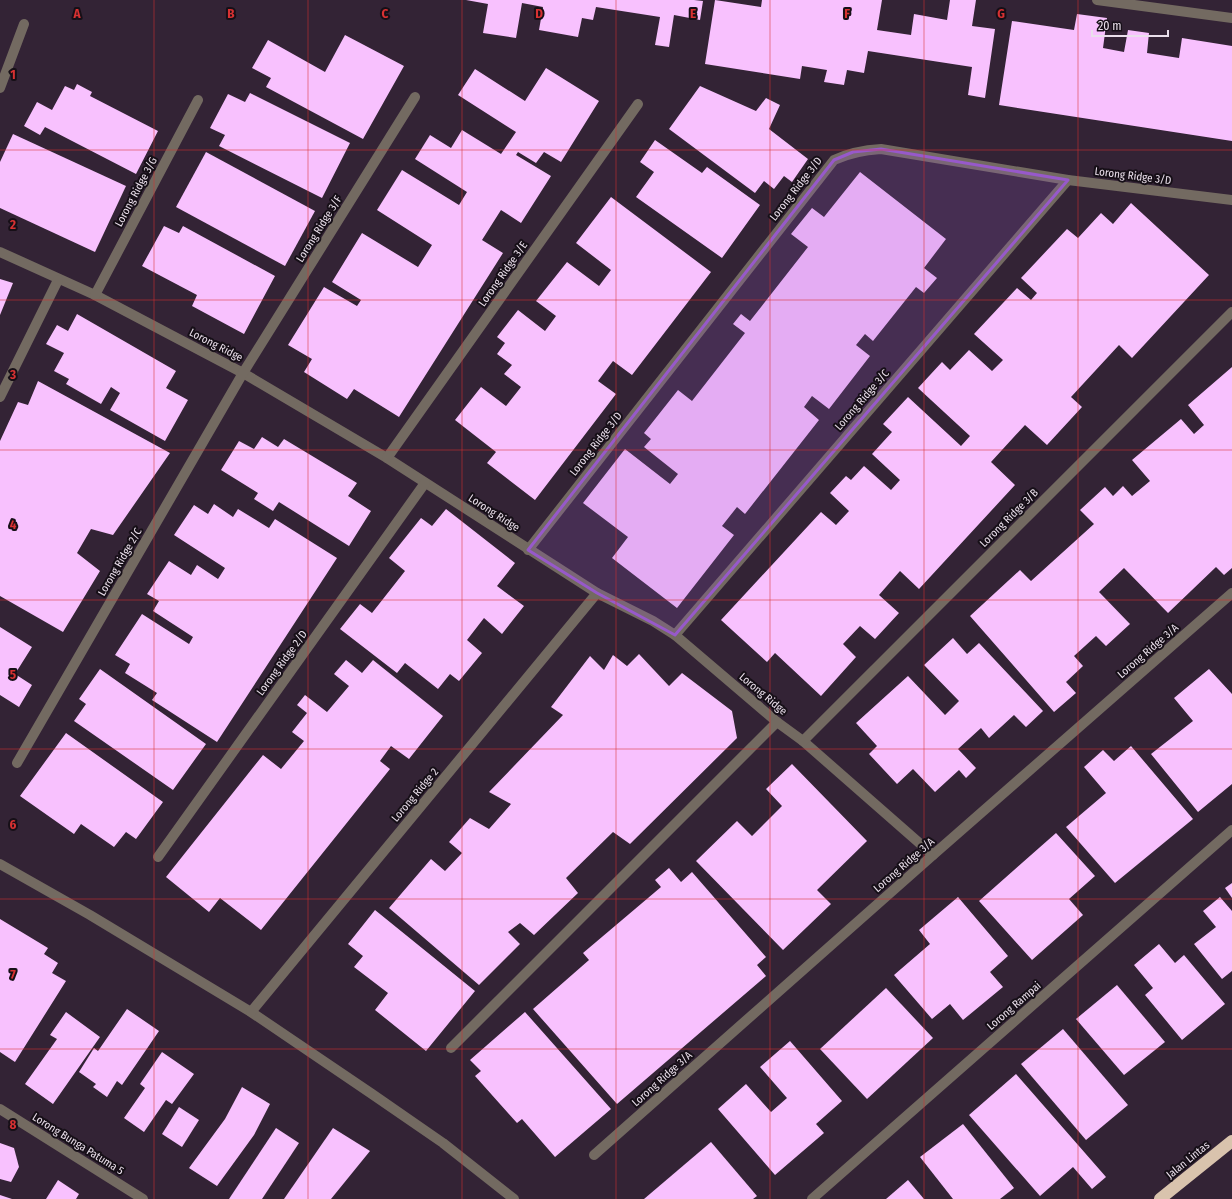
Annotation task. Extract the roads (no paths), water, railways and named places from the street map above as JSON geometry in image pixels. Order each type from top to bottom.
[{"type":"highway","name":"Jalan Lintas","points":[[1160,1199],[1232,1141]]},
{"type":"street","points":[[1097,0],[1232,18]]},
{"type":"street","points":[[0,88],[24,24]]},
{"type":"street","name":"Lorong Ridge 3/F","points":[[243,373],[415,97]]},
{"type":"street","name":"Lorong Ridge 3/G","points":[[95,296],[198,100]]},
{"type":"street","name":"Lorong Ridge 3/E","points":[[387,458],[638,104]]},
{"type":"street","name":"Lorong Ridge 3/D","points":[[528,550],[834,160],[853,152],[881,149],[1068,180],[1232,200]]},
{"type":"street","name":"Lorong Ridge 3/C","points":[[674,635],[1068,180]]},
{"type":"street","name":"Lorong Ridge","points":[[0,252],[95,296],[243,373],[387,458],[597,593],[653,621],[674,635],[777,722],[803,741],[933,855]]},
{"type":"street","points":[[0,397],[58,280]]},
{"type":"street","name":"Lorong Ridge 3/B","points":[[803,741],[1232,312]]},
{"type":"street","name":"Lorong Ridge 2/C","points":[[17,763],[243,373]]},
{"type":"street","name":"Lorong Ridge 2/D","points":[[158,857],[426,483]]},
{"type":"street","name":"Lorong Ridge 2","points":[[251,1012],[597,593]]},
{"type":"street","name":"Lorong Ridge 3/A","points":[[594,1155],[1232,593]]},
{"type":"street","points":[[451,1048],[777,722]]},
{"type":"street","name":"Lorong Rampai","points":[[812,1199],[1232,830]]},
{"type":"street","points":[[0,864],[96,919],[251,1012],[443,1143],[514,1199]]},
{"type":"street","name":"Lorong Bunga Patuma 5","points":[[0,1109],[143,1199]]}]
